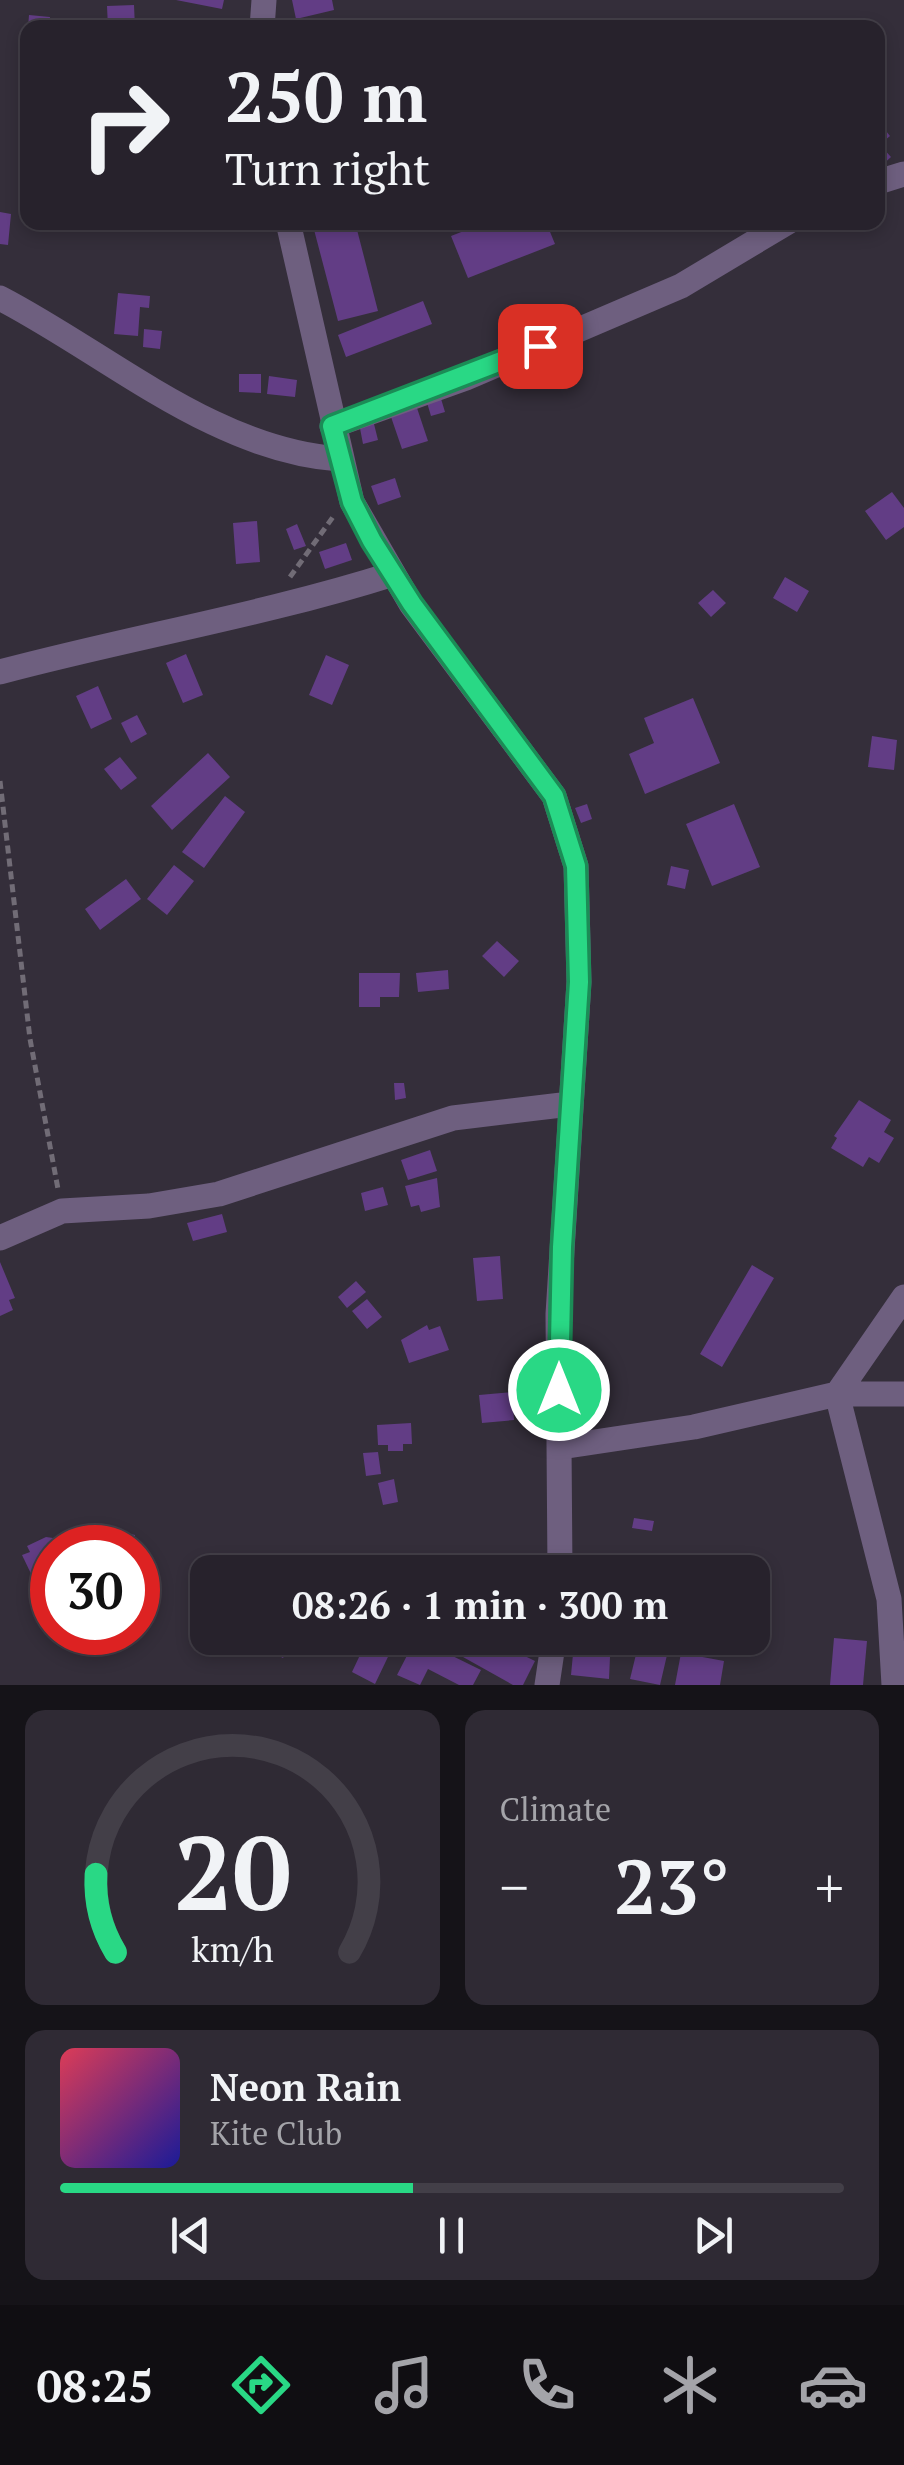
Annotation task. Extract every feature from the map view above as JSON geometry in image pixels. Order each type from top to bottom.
[{"type":"street","points":[[290,230],[339,460],[352,502],[393,574],[554,796],[576,866],[579,982],[558,1314],[560,1555]]},
{"type":"street","points":[[332,426],[466,378],[650,300],[774,230]]},
{"type":"street","points":[[0,298],[233,433],[277,450],[339,460]]},
{"type":"street","points":[[0,672],[110,643],[242,618],[393,574]]},
{"type":"street","points":[[0,1238],[62,1211],[149,1206],[219,1194],[453,1118],[570,1104]]},
{"type":"street","points":[[894,1685],[889,1600],[837,1394],[904,1296]]},
{"type":"street","points":[[562,1447],[694,1427],[837,1394],[904,1394]]},
{"type":"street","points":[[548,1685],[552,1655]]},
{"type":"path","points":[[278,587],[290,577],[335,514],[352,502]]},
{"type":"path","points":[[0,781],[30,1039],[62,1211]]},
{"type":"building","points":[[176,0],[224,0],[222,9]]},
{"type":"building","points":[[292,0],[332,0],[334,10],[296,19]]},
{"type":"building","points":[[134,5],[135,20],[108,20],[107,6]]},
{"type":"building","points":[[29,15],[50,17],[50,20],[29,20]]},
{"type":"building","points":[[0,212],[11,214],[8,245],[0,244]]},
{"type":"building","points":[[314,230],[357,230],[378,311],[338,321]]},
{"type":"building","points":[[466,230],[549,230],[555,244],[468,278],[451,236]]},
{"type":"building","points":[[118,293],[150,296],[149,308],[140,307],[138,336],[114,334]]},
{"type":"building","points":[[423,301],[432,324],[346,357],[338,335]]},
{"type":"building","points":[[144,329],[162,331],[160,349],[143,347]]},
{"type":"building","points":[[239,374],[261,374],[261,393],[239,392]]},
{"type":"building","points":[[269,376],[297,380],[295,397],[267,394]]},
{"type":"building","points":[[439,392],[445,412],[431,416],[425,396]]},
{"type":"building","points":[[416,405],[428,441],[402,449],[390,414]]},
{"type":"building","points":[[373,420],[378,440],[363,444],[359,423]]},
{"type":"building","points":[[395,478],[401,497],[378,505],[371,486]]},
{"type":"building","points":[[892,492],[904,508],[904,527],[886,540],[865,511]]},
{"type":"building","points":[[257,521],[260,562],[236,564],[233,523]]},
{"type":"building","points":[[297,524],[306,546],[294,550],[286,529]]},
{"type":"building","points":[[346,543],[352,560],[325,569],[319,552]]},
{"type":"building","points":[[785,577],[809,591],[797,612],[773,598]]},
{"type":"building","points":[[713,590],[726,603],[711,617],[698,603]]},
{"type":"building","points":[[186,654],[203,695],[183,703],[166,663]]},
{"type":"building","points":[[326,655],[349,665],[332,705],[309,695]]},
{"type":"building","points":[[98,686],[112,719],[91,729],[76,696]]},
{"type":"building","points":[[693,698],[720,763],[645,794],[629,754],[654,743],[644,718]]},
{"type":"building","points":[[137,715],[147,734],[131,743],[121,723]]},
{"type":"building","points":[[872,736],[897,740],[894,770],[868,767]]},
{"type":"building","points":[[208,753],[230,777],[172,830],[151,806]]},
{"type":"building","points":[[120,757],[137,778],[121,790],[104,769]]},
{"type":"building","points":[[225,796],[245,812],[204,868],[182,852]]},
{"type":"building","points":[[587,804],[592,819],[581,823],[575,808]]},
{"type":"building","points":[[734,804],[760,867],[712,886],[686,824]]},
{"type":"building","points":[[174,865],[194,881],[167,915],[147,899]]},
{"type":"building","points":[[671,866],[689,870],[685,889],[667,885]]},
{"type":"building","points":[[126,879],[141,899],[100,930],[85,909]]},
{"type":"building","points":[[497,941],[519,961],[504,977],[482,956]]},
{"type":"building","points":[[448,970],[449,989],[418,992],[416,973]]},
{"type":"building","points":[[359,973],[400,973],[399,997],[380,997],[380,1007],[359,1007]]},
{"type":"building","points":[[394,1083],[404,1083],[406,1098],[395,1100]]},
{"type":"building","points":[[859,1100],[891,1120],[884,1132],[894,1138],[879,1163],[869,1157],[863,1167],[831,1148],[837,1138],[834,1136]]},
{"type":"building","points":[[430,1150],[437,1171],[408,1180],[401,1160]]},
{"type":"building","points":[[437,1178],[440,1207],[421,1212],[419,1205],[411,1207],[405,1186]]},
{"type":"building","points":[[383,1187],[388,1205],[365,1211],[361,1193]]},
{"type":"building","points":[[222,1214],[227,1232],[193,1241],[187,1223]]},
{"type":"building","points":[[500,1256],[503,1299],[477,1301],[473,1258]]},
{"type":"building","points":[[0,1262],[15,1298],[9,1300],[13,1310],[0,1316]]},
{"type":"building","points":[[752,1265],[774,1278],[722,1367],[700,1354]]},
{"type":"building","points":[[356,1281],[366,1292],[347,1308],[338,1297]]},
{"type":"building","points":[[367,1299],[382,1317],[367,1329],[352,1311]]},
{"type":"building","points":[[427,1325],[429,1330],[440,1326],[449,1350],[409,1363],[401,1340]]},
{"type":"building","points":[[512,1392],[514,1420],[482,1423],[479,1395]]},
{"type":"building","points":[[411,1423],[412,1444],[403,1444],[403,1451],[388,1451],[388,1445],[378,1445],[377,1425]]},
{"type":"building","points":[[378,1452],[381,1474],[366,1476],[363,1453]]},
{"type":"building","points":[[394,1479],[398,1502],[383,1505],[378,1483]]},
{"type":"building","points":[[634,1518],[654,1521],[652,1531],[632,1528]]},
{"type":"building","points":[[30,1552],[30,1572],[22,1555]]},
{"type":"building","points":[[834,1638],[867,1641],[863,1685],[830,1685]]},
{"type":"building","points":[[360,1655],[389,1655],[375,1684],[352,1672]]},
{"type":"building","points":[[407,1655],[451,1655],[481,1670],[473,1685],[459,1685],[428,1669],[420,1685],[397,1675]]},
{"type":"building","points":[[459,1655],[523,1655],[535,1661],[523,1685],[513,1685]]},
{"type":"building","points":[[573,1655],[610,1657],[609,1679],[571,1675]]},
{"type":"building","points":[[636,1655],[667,1655],[660,1685],[630,1679]]},
{"type":"building","points":[[681,1655],[724,1661],[720,1685],[675,1685]]},
{"type":"route","points":[[540,346],[466,378],[332,426],[352,502],[372,541],[412,604],[554,796],[576,866],[579,982],[558,1314],[559,1390]]}]
